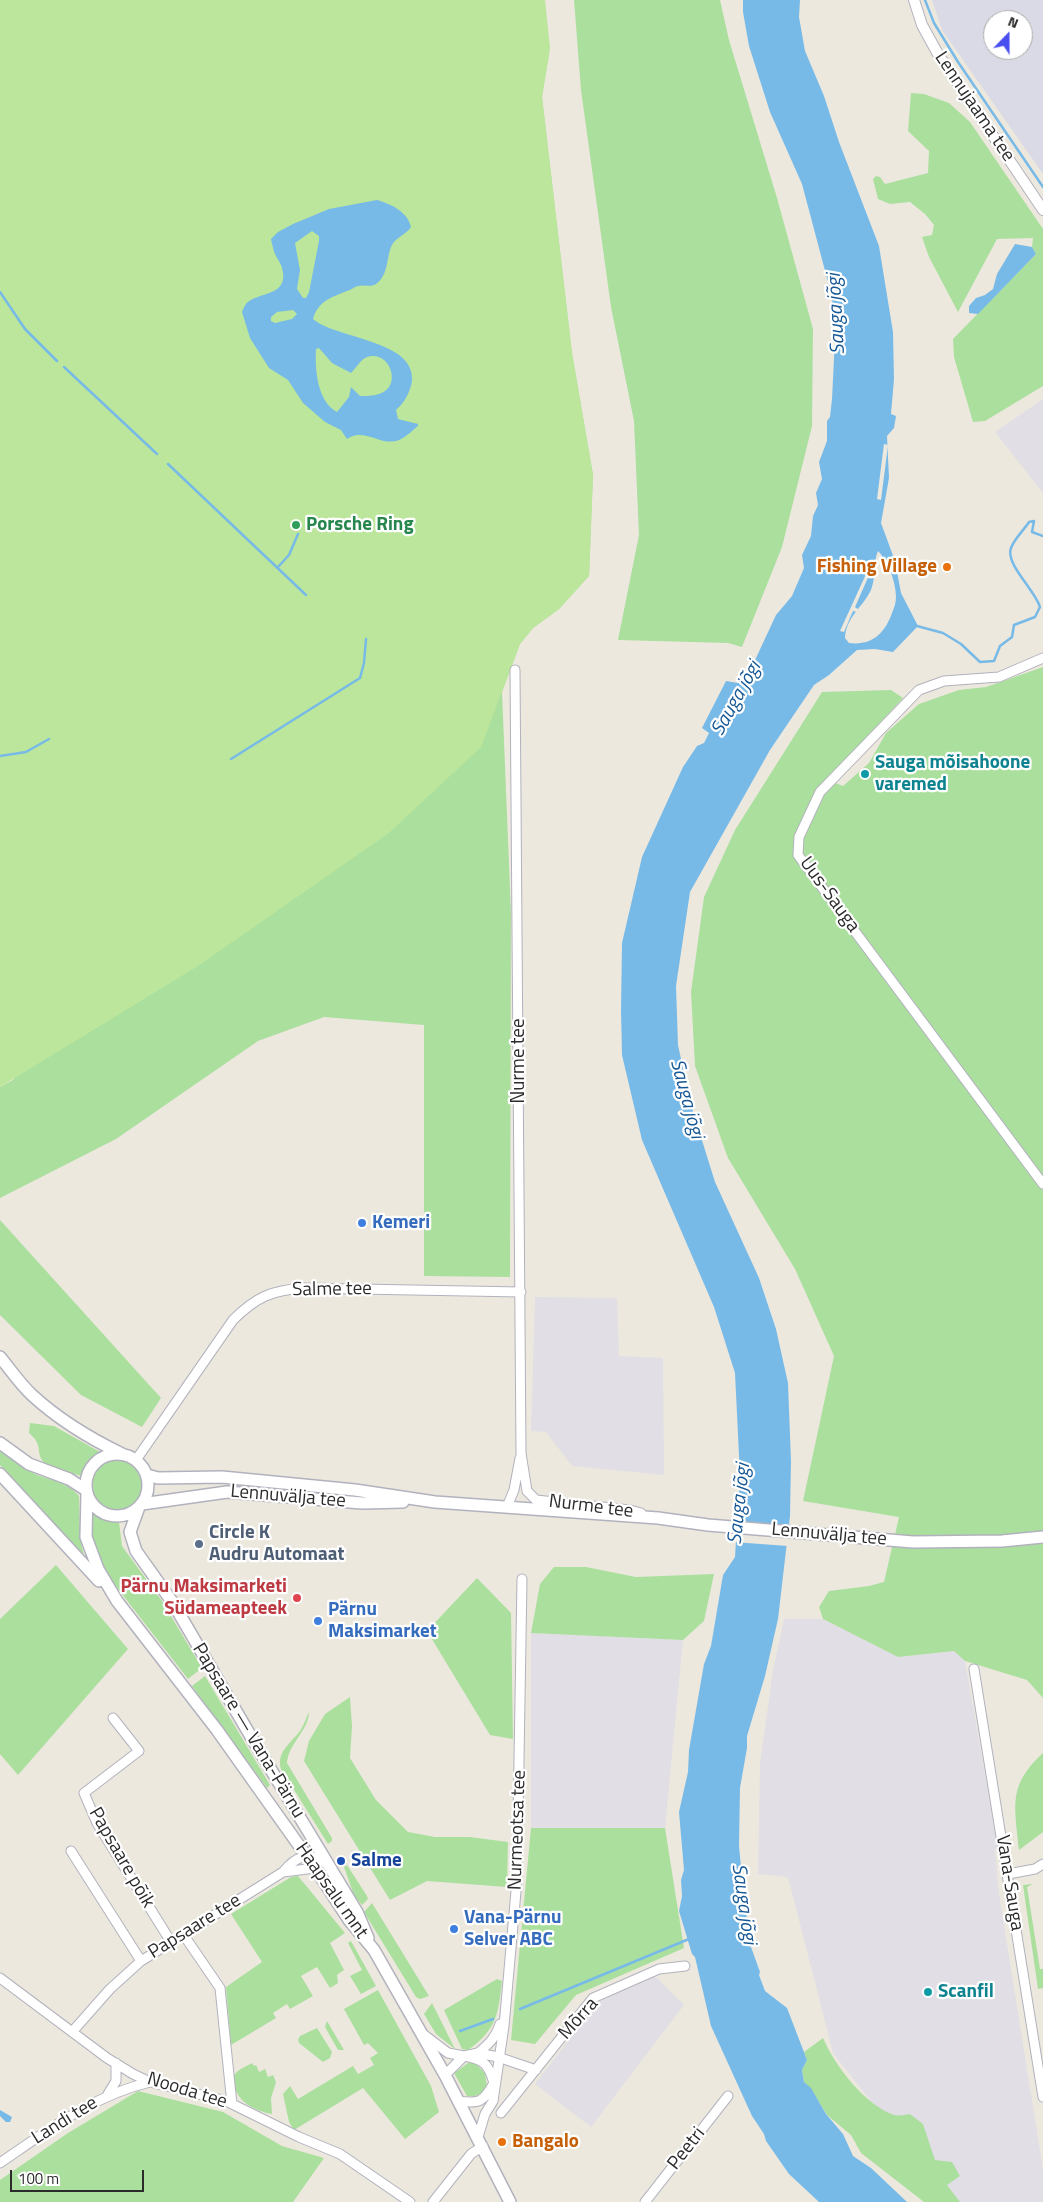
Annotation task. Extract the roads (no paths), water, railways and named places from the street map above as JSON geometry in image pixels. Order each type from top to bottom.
[{"type":"main road","points":[[0,1357],[31,1394],[64,1421],[98,1442],[136,1460],[146,1475],[147,1491],[140,1506],[125,1515],[109,1515],[94,1506],[87,1491],[70,1479],[29,1464],[0,1443]]},
{"type":"main road","points":[[118,1601],[98,1569],[88,1546],[85,1522],[87,1476],[97,1461],[108,1455],[124,1454]]},
{"type":"main road","points":[[0,1474],[118,1601]]},
{"type":"main road","name":"Lennuvälja tee","points":[[146,1475],[158,1478],[222,1477],[290,1482],[435,1502],[658,1518],[708,1525],[913,1542],[1002,1541],[1043,1537]]},
{"type":"main road","name":"Lennuvälja tee","points":[[140,1506],[227,1492],[362,1504],[435,1502]]},
{"type":"main road","name":"Papsaare — Vana-Pärnu","points":[[140,1506],[130,1532],[136,1551],[173,1602],[351,1901],[374,1950]]},
{"type":"main road","name":"Haapsalu mnt","points":[[118,1601],[217,1730],[315,1868],[349,1920],[374,1950],[445,2075],[510,2202]]},
{"type":"street","name":"Lennujaama tee","points":[[914,0],[922,24],[938,54],[1043,210]]},
{"type":"street","name":"Uus-Sauga","points":[[1043,658],[999,677],[944,681],[919,690],[820,792],[799,837],[798,855],[1043,1184]]},
{"type":"street","name":"Nurme tee","points":[[516,670],[521,1453],[527,1491],[536,1500],[630,1510],[658,1518]]},
{"type":"street","name":"Salme tee","points":[[136,1460],[233,1320],[246,1307],[263,1296],[280,1290],[304,1288],[521,1292]]},
{"type":"street","name":"Nurme tee","points":[[513,1508],[514,1490],[521,1453]]},
{"type":"street","name":"Nurme tee","points":[[513,1508],[527,1491]]},
{"type":"street","name":"Nurmeotsa tee","points":[[480,2142],[485,2114],[492,2101],[504,2026],[518,1880],[522,1578]]},
{"type":"street","name":"Vana-Sauga","points":[[974,1669],[1043,2097]]},
{"type":"street","name":"Papsaare põik","points":[[113,1718],[140,1751],[84,1793],[97,1823],[170,1942]]},
{"type":"street","points":[[71,1851],[141,1960]]},
{"type":"street","points":[[306,1856],[318,1857],[331,1869]]},
{"type":"street","name":"Papsaare tee","points":[[72,2032],[110,1989],[141,1960],[283,1872],[300,1857],[306,1856]]},
{"type":"street","points":[[1008,1874],[1035,1869],[1043,1864]]},
{"type":"street","points":[[283,1872],[315,1868]]},
{"type":"street","points":[[183,1934],[220,1988],[232,2104]]},
{"type":"street","name":"Mõrra","points":[[501,2113],[593,1998],[659,1969],[685,1966]]},
{"type":"street","name":"Nooda tee","points":[[0,1978],[116,2063],[150,2082],[232,2104],[298,2137],[340,2154],[410,2202]]},
{"type":"street","points":[[445,2075],[464,2056],[478,2052],[489,2044],[497,2034],[504,2011]]},
{"type":"street","points":[[421,2032],[448,2053],[477,2058],[490,2069],[494,2083],[486,2096],[474,2103],[458,2101]]},
{"type":"street","points":[[478,2052],[498,2056],[536,2070]]},
{"type":"street","name":"Landi tee","points":[[106,2096],[116,2081],[116,2063]]},
{"type":"street","name":"Landi tee","points":[[0,2163],[53,2127],[106,2096],[125,2088],[150,2082]]},
{"type":"street","name":"Peetri","points":[[645,2202],[728,2096]]},
{"type":"street","points":[[433,2202],[480,2142]]},
{"type":"water","name":"Sauga jõgi","points":[[743,0],[800,0],[799,17],[805,51],[824,96],[839,142],[879,246],[893,332],[894,379],[891,414],[896,416],[894,428],[887,436],[889,478],[881,523],[895,561],[901,593],[918,626],[893,652],[875,649],[857,650],[829,675],[814,685],[770,750],[690,892],[676,986],[678,1045],[691,1105],[715,1182],[759,1278],[776,1329],[788,1383],[791,1461],[790,1516],[778,1619],[765,1676],[747,1736],[747,1748],[740,1788],[739,1846],[751,1947],[765,1991],[787,2008],[807,2060],[802,2070],[804,2082],[811,2088],[826,2114],[843,2134],[853,2156],[871,2168],[907,2202],[819,2202],[789,2174],[766,2141],[764,2134],[752,2116],[711,2026],[695,1957],[692,1954],[679,1911],[682,1896],[681,1880],[684,1870],[679,1812],[688,1772],[689,1750],[704,1664],[711,1646],[723,1575],[735,1557],[740,1476],[735,1373],[714,1307],[642,1140],[622,1055],[622,943],[642,857],[683,767],[697,746],[704,743],[709,733],[702,728],[726,681],[738,683],[744,679],[776,615],[792,596],[804,568],[802,555],[811,536],[813,516],[818,505],[816,493],[822,479],[819,462],[827,441],[827,421],[830,417],[832,399],[835,338],[832,297],[802,184],[770,112],[749,46],[743,12]],"holes":[[[878,551],[882,555],[893,578],[896,591],[896,599],[889,620],[886,627],[871,640],[849,643],[845,638],[848,624],[871,590]]]},
{"type":"water","points":[[377,200],[393,206],[403,213],[411,227],[392,245],[383,276],[376,284],[358,286],[331,298],[318,308],[313,319],[324,326],[373,342],[388,349],[401,357],[410,367],[412,381],[410,390],[396,410],[398,419],[418,424],[418,426],[403,438],[394,441],[360,435],[347,439],[341,430],[325,422],[303,403],[288,380],[269,368],[250,338],[242,312],[249,301],[274,291],[282,283],[281,264],[275,254],[271,239],[278,232],[293,224],[329,209]],"holes":[[[312,231],[319,236],[319,241],[309,292],[306,298],[303,298],[297,289],[300,270],[295,243]],[[293,310],[297,314],[292,319],[275,323],[271,321],[271,317],[277,312]],[[319,348],[332,363],[351,373],[365,358],[374,356],[381,358],[390,369],[391,384],[387,390],[370,396],[360,396],[351,387],[349,397],[337,412],[330,407],[321,393],[317,375],[316,349]]]},
{"type":"water","points":[[1015,244],[1032,247],[1036,254],[978,314],[969,313],[969,306],[976,298],[985,295],[993,289],[997,274]]},
{"type":"water","points":[[0,2110],[12,2117],[10,2122],[6,2122],[0,2116]]},
{"type":"waterway","points":[[925,0],[934,23],[958,62],[1043,187]]},
{"type":"waterway","points":[[0,292],[25,329],[57,361]]},
{"type":"waterway","points":[[64,367],[157,454]]},
{"type":"waterway","points":[[168,464],[306,595]]},
{"type":"waterway","points":[[917,626],[943,633],[961,644],[980,662],[994,661],[1000,646],[1012,637],[1014,625],[1035,617],[1040,607],[1012,562],[1011,548],[1014,541],[1029,522],[1034,521],[1032,532],[1043,536]]},
{"type":"waterway","points":[[278,567],[289,555],[298,534]]},
{"type":"waterway","points":[[231,759],[360,678],[364,663],[366,639]]},
{"type":"waterway","points":[[0,756],[26,752],[49,739]]},
{"type":"waterway","points":[[520,2009],[689,1939]]},
{"type":"waterway","points":[[460,2031],[493,2019]]},
{"type":"place","name":"Porsche Ring","points":[[296,525]]},
{"type":"place","name":"Fishing Village","points":[[947,567]]},
{"type":"place","name":"Sauga mõisahoone varemed","points":[[865,774]]},
{"type":"place","name":"Kemeri","points":[[362,1223]]},
{"type":"place","name":"Circle K Audru Automaat","points":[[199,1544]]},
{"type":"place","name":"Pärnu Maksimarketi Südameapteek","points":[[297,1598]]},
{"type":"place","name":"Pärnu Maksimarket","points":[[318,1621]]},
{"type":"place","name":"Salme","points":[[341,1861]]},
{"type":"place","name":"Vana-Pärnu Selver ABC","points":[[454,1929]]},
{"type":"place","name":"Scanfil","points":[[928,1992]]},
{"type":"place","name":"Bangalo","points":[[502,2142]]}]
